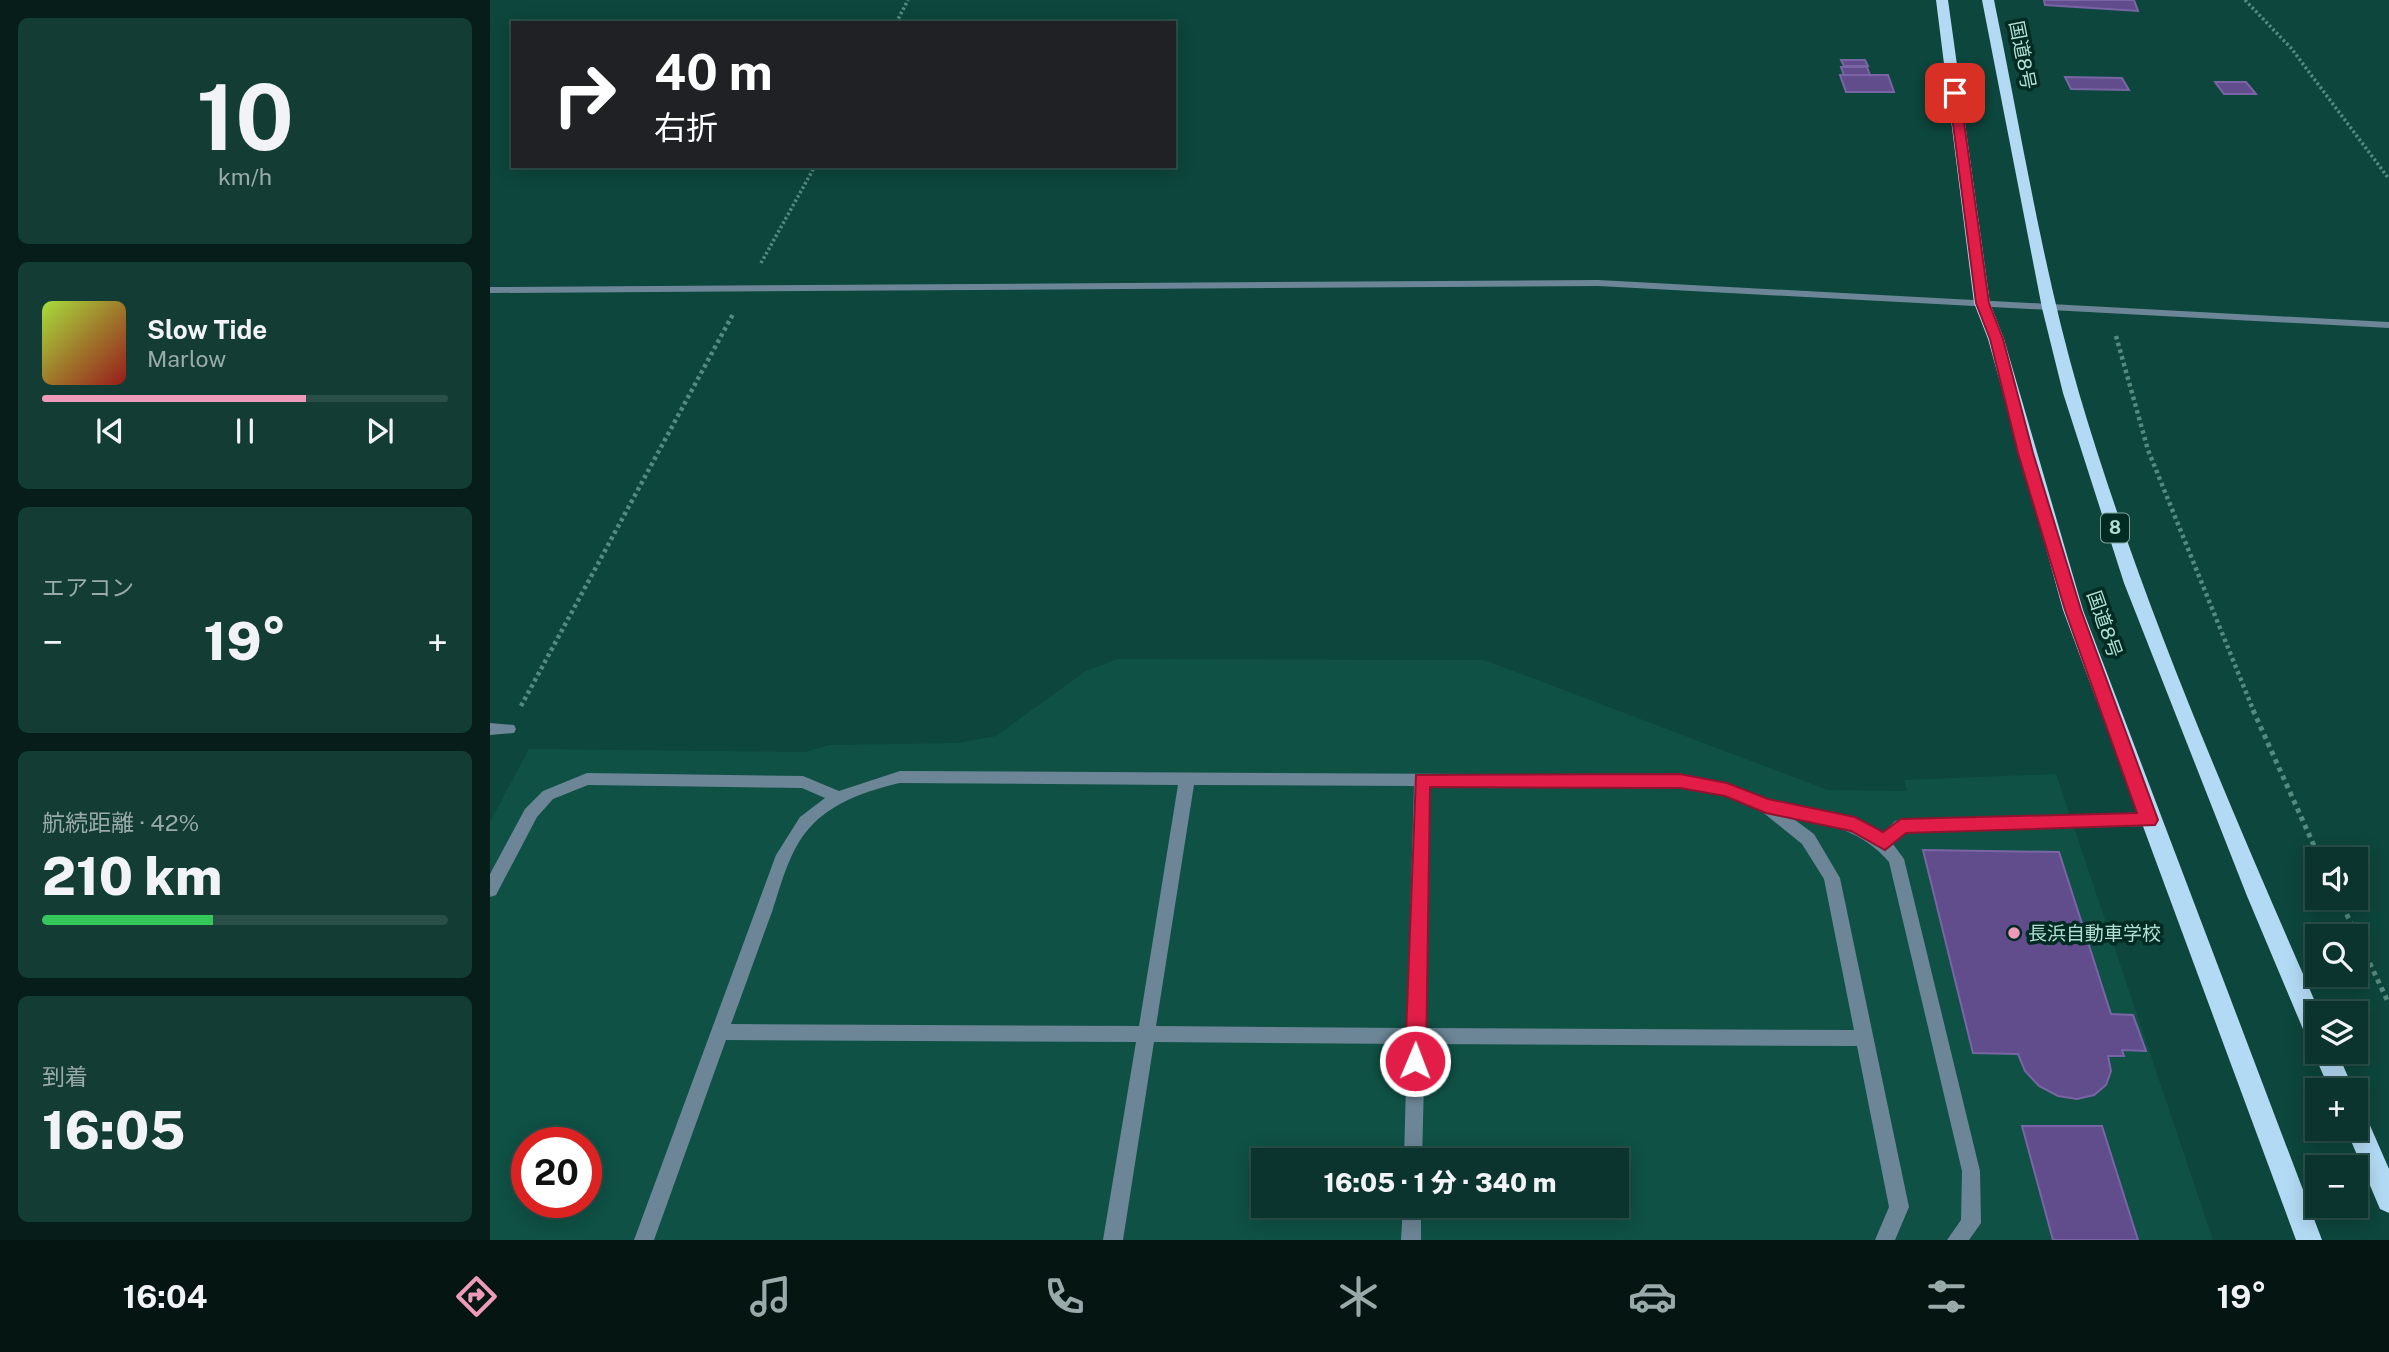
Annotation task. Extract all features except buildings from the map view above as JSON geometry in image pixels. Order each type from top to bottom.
[{"type":"highway","name":"国道8号","points":[[1942,0],[1982,303],[1996,339],[2026,453],[2073,610],[2149,820],[2309,1240]]},
{"type":"highway","name":"国道8号","points":[[1988,0],[2050,308],[2071,393],[2133,583],[2258,896],[2305,1005]]},
{"type":"highway","points":[[2364,1141],[2389,1200]]},
{"type":"street","points":[[490,290],[1598,283],[2389,325]]},
{"type":"street","points":[[490,729],[509,729]]},
{"type":"street","points":[[644,1240],[784,855],[808,818],[871,783],[900,777],[1680,781],[1727,790],[1766,806],[1855,824],[1885,842],[1896,859],[1971,1171],[1971,1223],[1957,1240]]},
{"type":"street","points":[[490,890],[531,813],[548,795],[587,779],[803,782],[840,798]]},
{"type":"street","points":[[1113,1240],[1187,779]]},
{"type":"street","points":[[1413,1148],[1422,780]]},
{"type":"street","points":[[1766,806],[1808,839],[1832,878],[1899,1207],[1885,1240]]},
{"type":"street","points":[[1885,842],[1901,826],[2149,820]]},
{"type":"street","points":[[720,1032],[1864,1038]]},
{"type":"street","points":[[1411,1240],[1412,1218]]},
{"type":"path","points":[[897,21],[908,0]]},
{"type":"path","points":[[2245,0],[2291,48],[2389,179]]},
{"type":"path","points":[[509,729],[745,290],[814,168]]},
{"type":"path","points":[[2109,311],[2148,450],[2264,736],[2315,847]]},
{"type":"path","points":[[2345,910],[2389,1004]]},
{"type":"shaded area","points":[[1117,659],[1484,660],[1828,790],[1907,791],[1904,780],[2056,774],[2213,1240],[490,1240],[490,822],[529,749],[805,752],[829,745],[957,743],[996,736],[1086,671]]},
{"type":"place","name":"長浜自動車学校","points":[[2014,933]]},
{"type":"route","points":[[1415,1061],[1422,780],[1680,781],[1727,790],[1766,806],[1855,824],[1885,842],[1901,826],[2149,820],[2073,610],[2026,453],[1996,339],[1982,303],[1955,93]]}]
